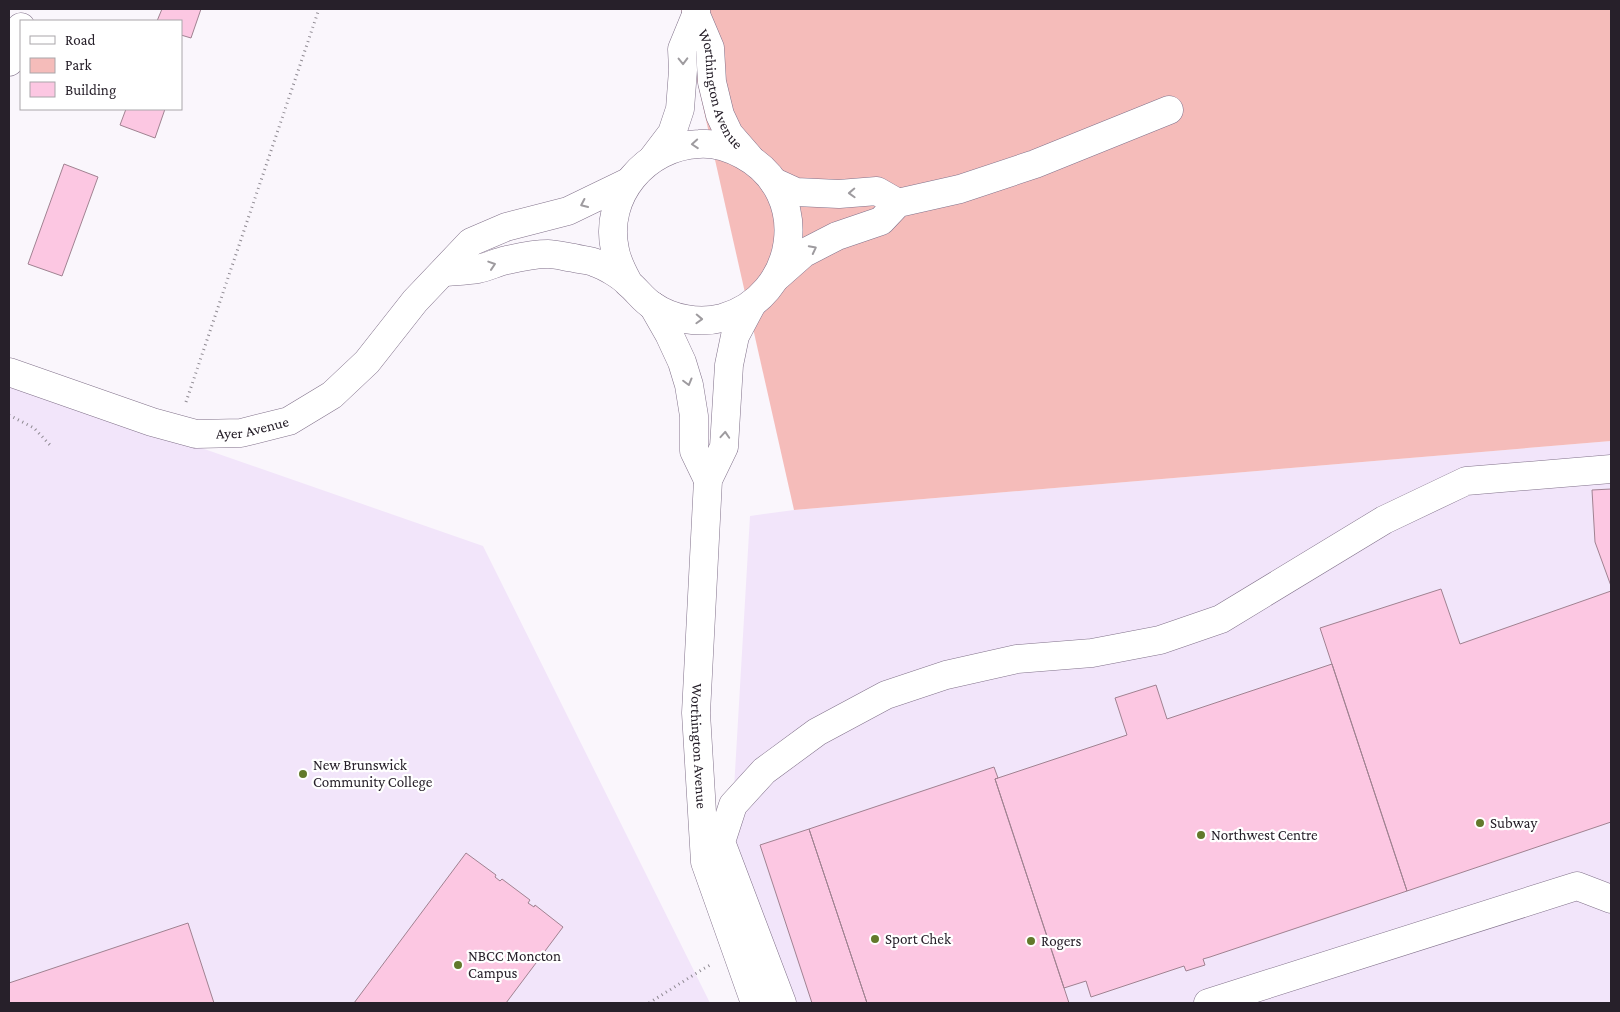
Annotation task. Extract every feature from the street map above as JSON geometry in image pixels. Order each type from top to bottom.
[{"type":"street","name":"Worthington Avenue","points":[[653,158],[672,133],[680,109],[683,70],[682,48],[696,12]]},
{"type":"street","name":"Worthington Avenue","points":[[696,12],[710,48],[712,82],[720,115],[729,134],[750,158]]},
{"type":"street","points":[[9,62],[20,30]]},
{"type":"street","points":[[775,279],[788,247],[787,213],[782,197],[774,182],[750,158],[726,148],[701,144],[684,145],[668,150],[653,158],[628,182],[615,214],[613,232],[614,250],[628,282],[652,306],[668,314],[685,319],[720,318],[737,313],[752,304],[775,279],[804,253],[837,236],[880,220],[898,203],[960,188],[1035,164],[1169,110]]},
{"type":"street","name":"Ayer Avenue","points":[[9,372],[152,422],[196,434],[241,433],[289,421],[332,395],[367,362],[415,301],[471,242],[506,227],[568,211],[628,182]]},
{"type":"street","points":[[774,182],[796,192],[839,194],[878,191],[898,203]]},
{"type":"street","points":[[444,272],[478,269],[507,260],[549,254],[595,262],[628,282]]},
{"type":"street","name":"Worthington Avenue","points":[[752,304],[735,336],[729,365],[724,448],[708,480],[696,713],[705,862],[755,1003]]},
{"type":"street","name":"Worthington Avenue","points":[[652,306],[669,334],[682,362],[689,384],[694,416],[694,451],[708,480]]},
{"type":"street","points":[[782,1003],[721,842],[733,805],[764,771],[817,732],[886,695],[946,675],[1017,659],[1092,653],[1160,640],[1221,619],[1384,520],[1466,482],[1611,469]]},
{"type":"street","points":[[1208,1003],[1577,886],[1611,899]]},
{"type":"path","points":[[186,402],[319,9]]},
{"type":"path","points":[[9,415],[34,428],[50,444]]},
{"type":"path","points":[[649,1003],[703,969],[737,953]]},
{"type":"shaded area","name":"New Brunswick Community College","points":[[9,381],[483,546],[710,1003],[9,1003]]},
{"type":"shaded area","points":[[1611,441],[1611,1003],[795,1003],[731,840],[750,516],[794,510]]},
{"type":"green space","points":[[681,9],[1611,9],[1611,441],[794,510]]},
{"type":"building","points":[[162,9],[201,9],[191,38],[182,35],[182,20],[157,20]]},
{"type":"building","points":[[126,110],[165,110],[155,138],[120,125]]},
{"type":"building","points":[[64,164],[98,177],[62,276],[28,264]]},
{"type":"building","points":[[1611,489],[1611,586],[1595,542],[1592,490]]},
{"type":"building","points":[[1441,589],[1460,644],[1611,591],[1611,822],[1407,891],[1320,628]]},
{"type":"building","name":"Northwest Centre","points":[[1332,664],[1407,891],[1203,959],[1205,965],[1186,971],[1184,966],[1091,997],[1086,981],[1064,988],[995,779],[1127,735],[1115,698],[1156,685],[1167,719]]},
{"type":"building","points":[[994,767],[998,778],[995,779],[1069,1003],[867,1003],[809,829]]},
{"type":"building","points":[[809,829],[867,1003],[812,1003],[760,845]]},
{"type":"building","name":"NBCC Moncton Campus","points":[[466,853],[496,875],[495,877],[500,881],[502,879],[530,900],[528,903],[534,907],[535,905],[563,927],[506,1003],[354,1003]]},
{"type":"building","points":[[188,923],[214,1003],[9,1003],[9,983]]},
{"type":"place","name":"New Brunswick Community College","points":[[303,774]]},
{"type":"place","name":"Subway","points":[[1480,823]]},
{"type":"place","name":"Northwest Centre","points":[[1201,835]]},
{"type":"place","name":"Sport Chek","points":[[875,939]]},
{"type":"place","name":"Rogers","points":[[1031,941]]},
{"type":"place","name":"NBCC Moncton Campus","points":[[458,965]]}]
